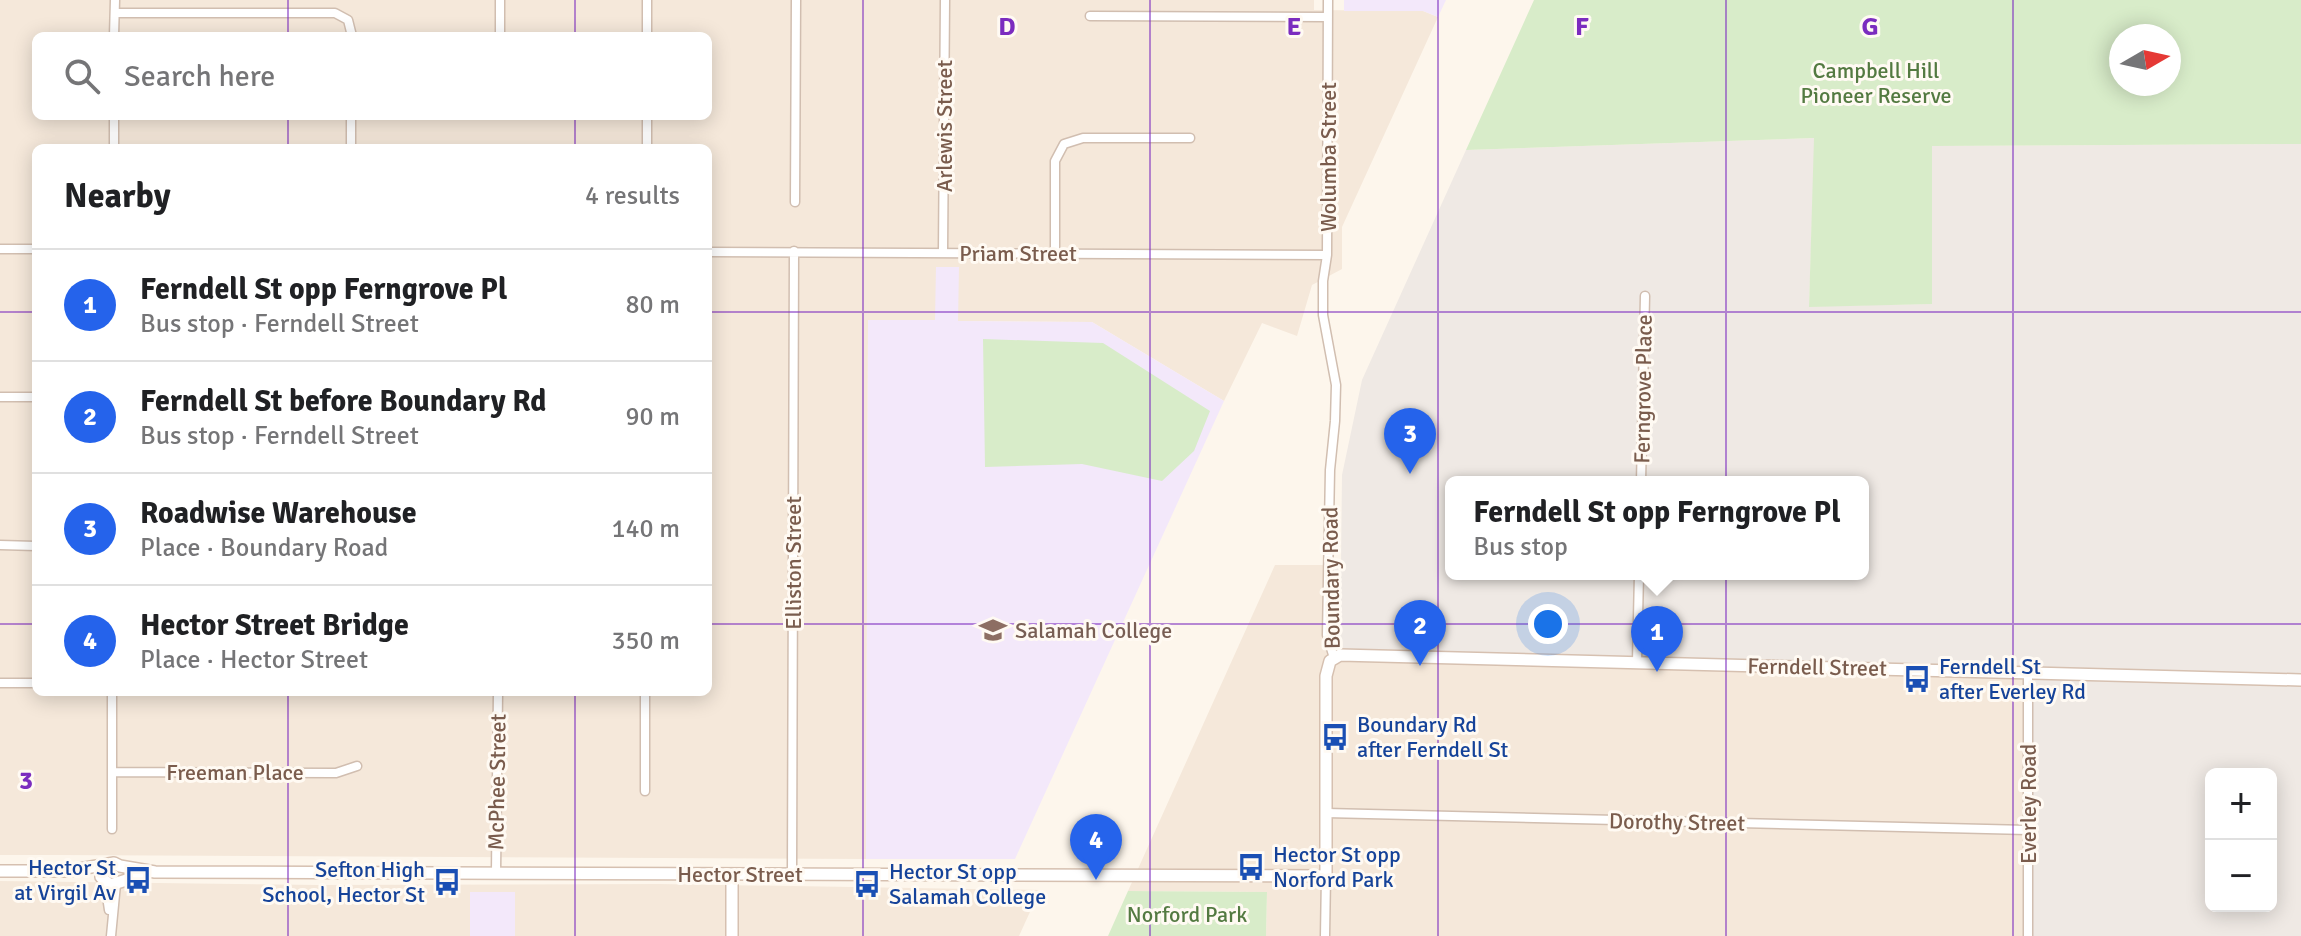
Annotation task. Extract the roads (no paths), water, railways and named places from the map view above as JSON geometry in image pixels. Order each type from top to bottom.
[{"type":"main road","name":"Ferndell Street","points":[[1334,658],[1350,655],[2301,680]]},
{"type":"main road","name":"Boundary Road","points":[[1326,876],[1326,676],[1327,667],[1334,658]]},
{"type":"main road","points":[[114,863],[120,866],[123,873],[111,882],[101,873],[104,866],[114,863]]},
{"type":"main road","name":"Hector Street","points":[[0,871],[68,871],[104,866]]},
{"type":"main road","name":"Hector Street","points":[[120,866],[155,872],[1326,876]]},
{"type":"main road","name":"Hector Street","points":[[68,871],[111,882],[155,872]]},
{"type":"main road","points":[[732,874],[732,936]]},
{"type":"street","points":[[114,32],[115,0]]},
{"type":"street","points":[[500,0],[500,32]]},
{"type":"street","points":[[647,0],[647,32]]},
{"type":"street","points":[[795,202],[796,0]]},
{"type":"street","name":"Arlewis Street","points":[[943,252],[945,0]]},
{"type":"street","name":"Wolumba Street","points":[[1323,315],[1327,255],[1328,0]]},
{"type":"street","points":[[115,13],[335,13],[348,20],[351,32]]},
{"type":"street","points":[[1090,16],[1328,17]]},
{"type":"street","points":[[114,120],[114,144]]},
{"type":"street","points":[[351,120],[351,144]]},
{"type":"street","points":[[647,120],[647,144]]},
{"type":"street","points":[[1055,253],[1055,161],[1064,144],[1083,138],[1190,138]]},
{"type":"street","points":[[0,249],[32,249]]},
{"type":"street","name":"Elliston Street","points":[[792,874],[794,251]]},
{"type":"street","name":"Priam Street","points":[[712,252],[1327,255]]},
{"type":"street","name":"Ferngrove Place","points":[[1641,476],[1645,296]]},
{"type":"street","name":"Boundary Road","points":[[1323,315],[1336,385],[1330,470],[1327,635],[1334,658]]},
{"type":"street","points":[[0,397],[32,397]]},
{"type":"street","points":[[0,545],[32,546]]},
{"type":"street","points":[[1637,662],[1639,580]]},
{"type":"street","name":"Everley Road","points":[[2028,672],[2028,936]]},
{"type":"street","points":[[0,683],[32,683]]},
{"type":"street","points":[[112,696],[112,829]]},
{"type":"street","name":"McPhee Street","points":[[496,873],[498,696]]},
{"type":"street","points":[[645,696],[645,791]]},
{"type":"street","name":"Freeman Place","points":[[112,772],[336,773],[357,766]]},
{"type":"street","name":"Dorothy Street","points":[[1326,813],[2028,830]]},
{"type":"street","name":"Boundary Road","points":[[1325,936],[1326,876]]},
{"type":"street","points":[[111,882],[111,936]]},
{"type":"place","name":"Roadwise Warehouse","points":[[1410,474]]},
{"type":"place","name":"Salamah College","points":[[993,630]]},
{"type":"place","name":"Ferndell St before Boundary Rd","points":[[1420,666]]},
{"type":"place","name":"Ferndell St opp Ferngrove Pl","points":[[1657,672]]},
{"type":"place","name":"Ferndell St after Everley Rd","points":[[1917,679]]},
{"type":"place","name":"Boundary Rd after Ferndell St","points":[[1335,737]]},
{"type":"place","name":"Hector St opp Norford Park","points":[[1251,867]]},
{"type":"place","name":"Hector St at Virgil Av","points":[[138,880]]},
{"type":"place","name":"Hector Street Bridge","points":[[1096,880]]},
{"type":"place","name":"Sefton High School, Hector St","points":[[447,882]]},
{"type":"place","name":"Hector St opp Salamah College","points":[[867,884]]},
{"type":"park label","name":"Campbell Hill Pioneer Reserve","points":[[1876,82]]},
{"type":"park label","name":"Norford Park","points":[[1187,914]]}]
